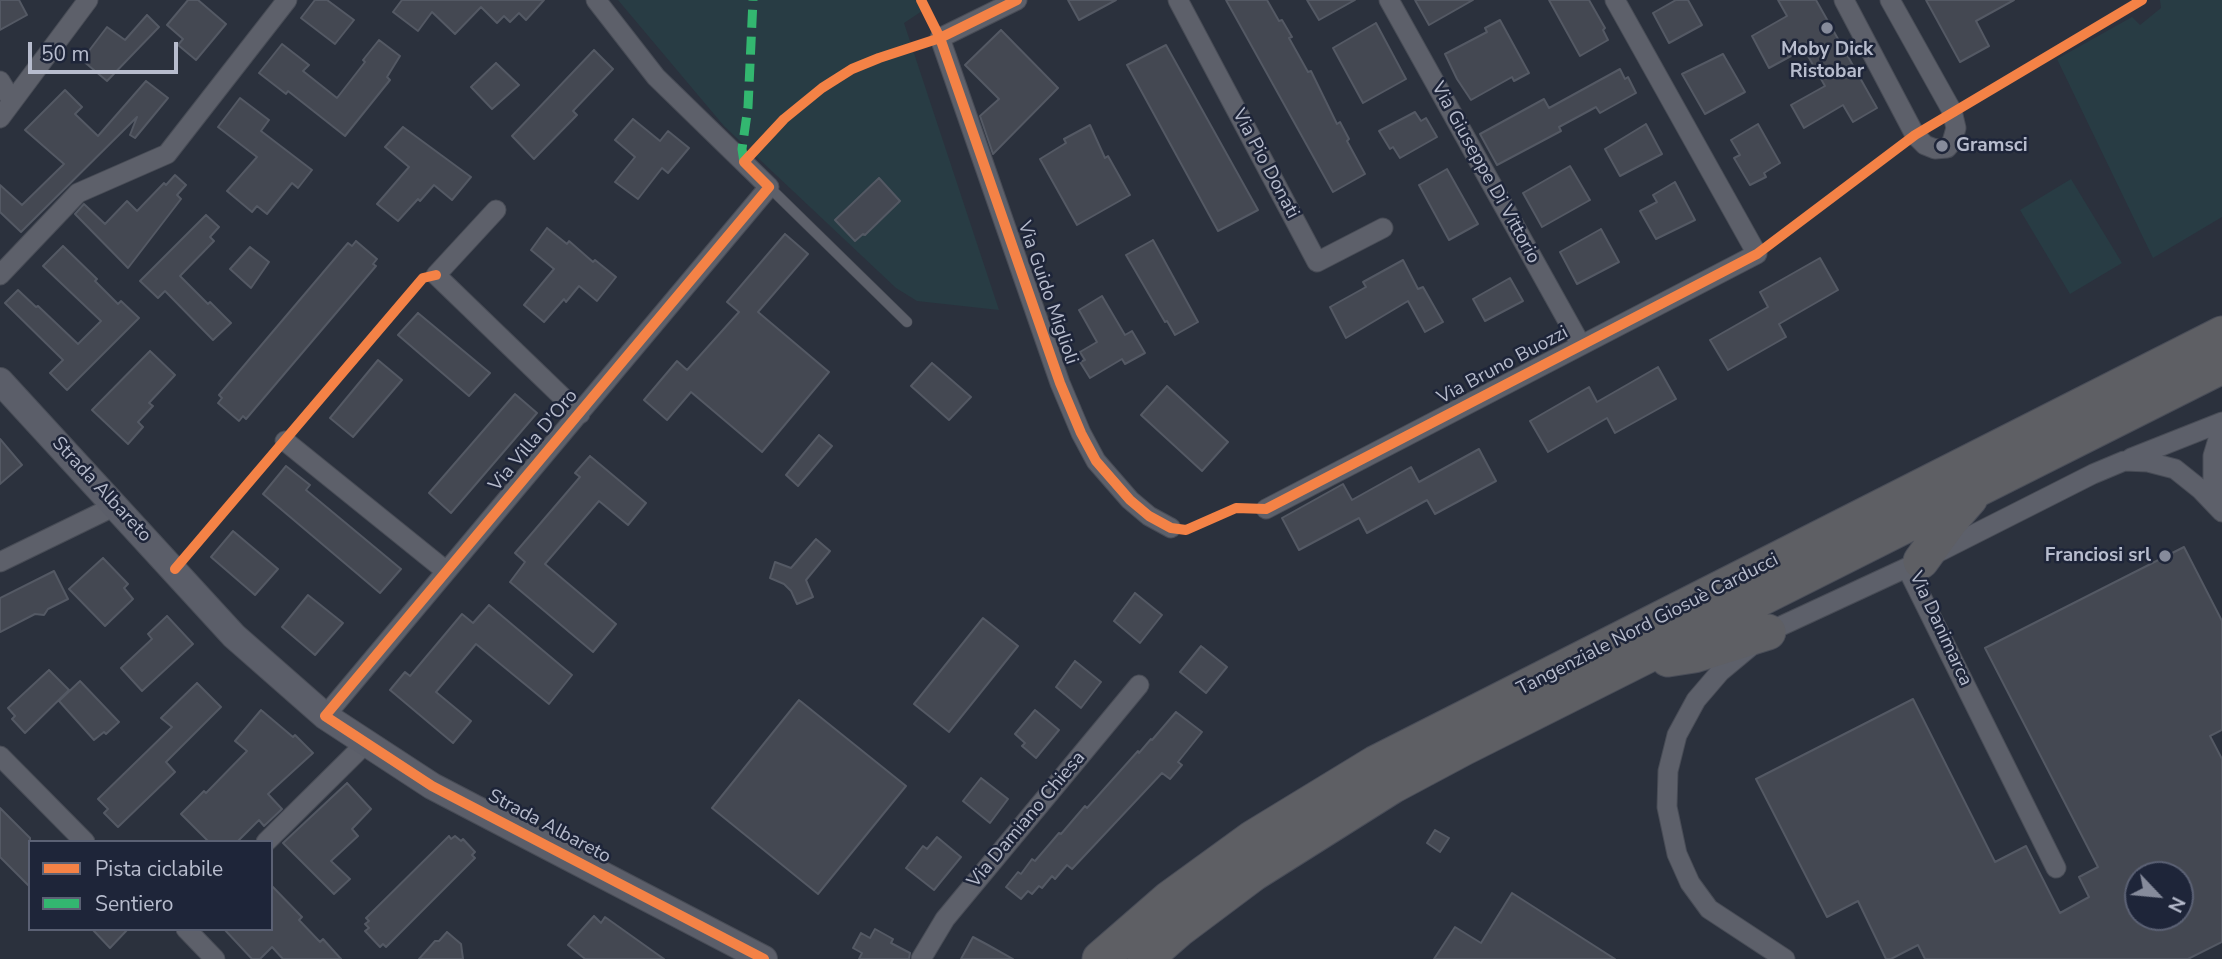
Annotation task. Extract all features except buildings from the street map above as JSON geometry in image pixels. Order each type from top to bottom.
[{"type":"highway","name":"Tangenziale Nord Giosuè Carducci","points":[[1145,959],[1174,914],[1253,838],[1376,763],[2222,334]]},
{"type":"highway","name":"Tangenziale Nord Giosuè Carducci","points":[[1100,959],[1174,914],[1254,873],[1392,786],[2222,366]]},
{"type":"highway","points":[[1914,565],[1978,488]]},
{"type":"highway","points":[[1630,664],[1694,655],[1768,632]]},
{"type":"street","points":[[0,118],[88,0]]},
{"type":"street","points":[[0,275],[78,194],[167,154],[286,0]]},
{"type":"street","points":[[596,0],[656,77],[769,187]]},
{"type":"street","name":"Via Guido Miglioli","points":[[1017,0],[940,38],[1059,383],[1081,433],[1096,461],[1130,500],[1149,516],[1171,528]]},
{"type":"street","name":"Via Pio Donati","points":[[1178,0],[1317,262],[1383,228]]},
{"type":"street","name":"Via Giuseppe Di Vittorio","points":[[1389,0],[1581,345]]},
{"type":"street","name":"Via Bruno Buozzi","points":[[1266,509],[1757,254],[1615,0]]},
{"type":"street","points":[[1844,0],[1915,135],[1925,145],[1935,149],[1947,148],[1956,128],[1952,111],[1890,0]]},
{"type":"street","points":[[0,81],[12,101]]},
{"type":"street","name":"Via Villa D'Oro","points":[[325,716],[769,187]]},
{"type":"street","name":"Via Villa D'Oro","points":[[496,210],[436,275],[580,414]]},
{"type":"street","name":"Strada Albareto","points":[[0,381],[234,636],[325,716],[432,786],[764,959]]},
{"type":"street","name":"Via Danimarca","points":[[2056,868],[1914,565],[2093,474],[2222,424]]},
{"type":"street","name":"Via Danimarca","points":[[2222,424],[2213,456],[2213,485],[2222,510]]},
{"type":"street","points":[[285,441],[446,571]]},
{"type":"street","name":"Via Danimarca","points":[[2124,461],[2148,462],[2175,469],[2222,510]]},
{"type":"street","points":[[0,562],[115,506]]},
{"type":"street","points":[[1785,959],[1709,909],[1689,883],[1676,854],[1667,807],[1668,771],[1677,734],[1696,700],[1720,672],[1768,632],[1914,565]]},
{"type":"street","name":"Via Damiano Chiesa","points":[[921,959],[946,919],[1139,685]]},
{"type":"street","points":[[268,840],[365,744]]},
{"type":"street","points":[[0,756],[83,840]]},
{"type":"street","points":[[188,931],[215,959]]},
{"type":"lane","points":[[769,187],[907,322]]},
{"type":"shaded area","points":[[618,0],[916,0],[922,11],[904,23],[999,310],[917,301],[896,288],[724,126]]},
{"type":"shaded area","points":[[2160,0],[2222,0],[2222,217],[2153,258],[2057,59],[2132,17],[2140,25],[2161,8]]},
{"type":"shaded area","points":[[2071,179],[2122,263],[2070,294],[2020,210]]},
{"type":"marked path","points":[[744,162],[742,149],[748,107],[753,0]]},
{"type":"cycle path","points":[[921,0],[940,38],[1060,383],[1081,433],[1096,461],[1130,500],[1149,516],[1171,528],[1186,530],[1236,508],[1266,509],[1757,254],[1915,135],[2142,0]]},
{"type":"cycle path","points":[[764,959],[432,786],[325,716],[769,187],[744,162],[784,119],[822,88],[852,69],[940,38],[1017,0]]},
{"type":"cycle path","points":[[175,569],[423,278],[436,275]]},
{"type":"place","name":"Moby Dick Ristobar","points":[[1827,28]]},
{"type":"place","name":"Gramsci","points":[[1942,146]]},
{"type":"place","name":"Franciosi srl","points":[[2165,556]]}]
